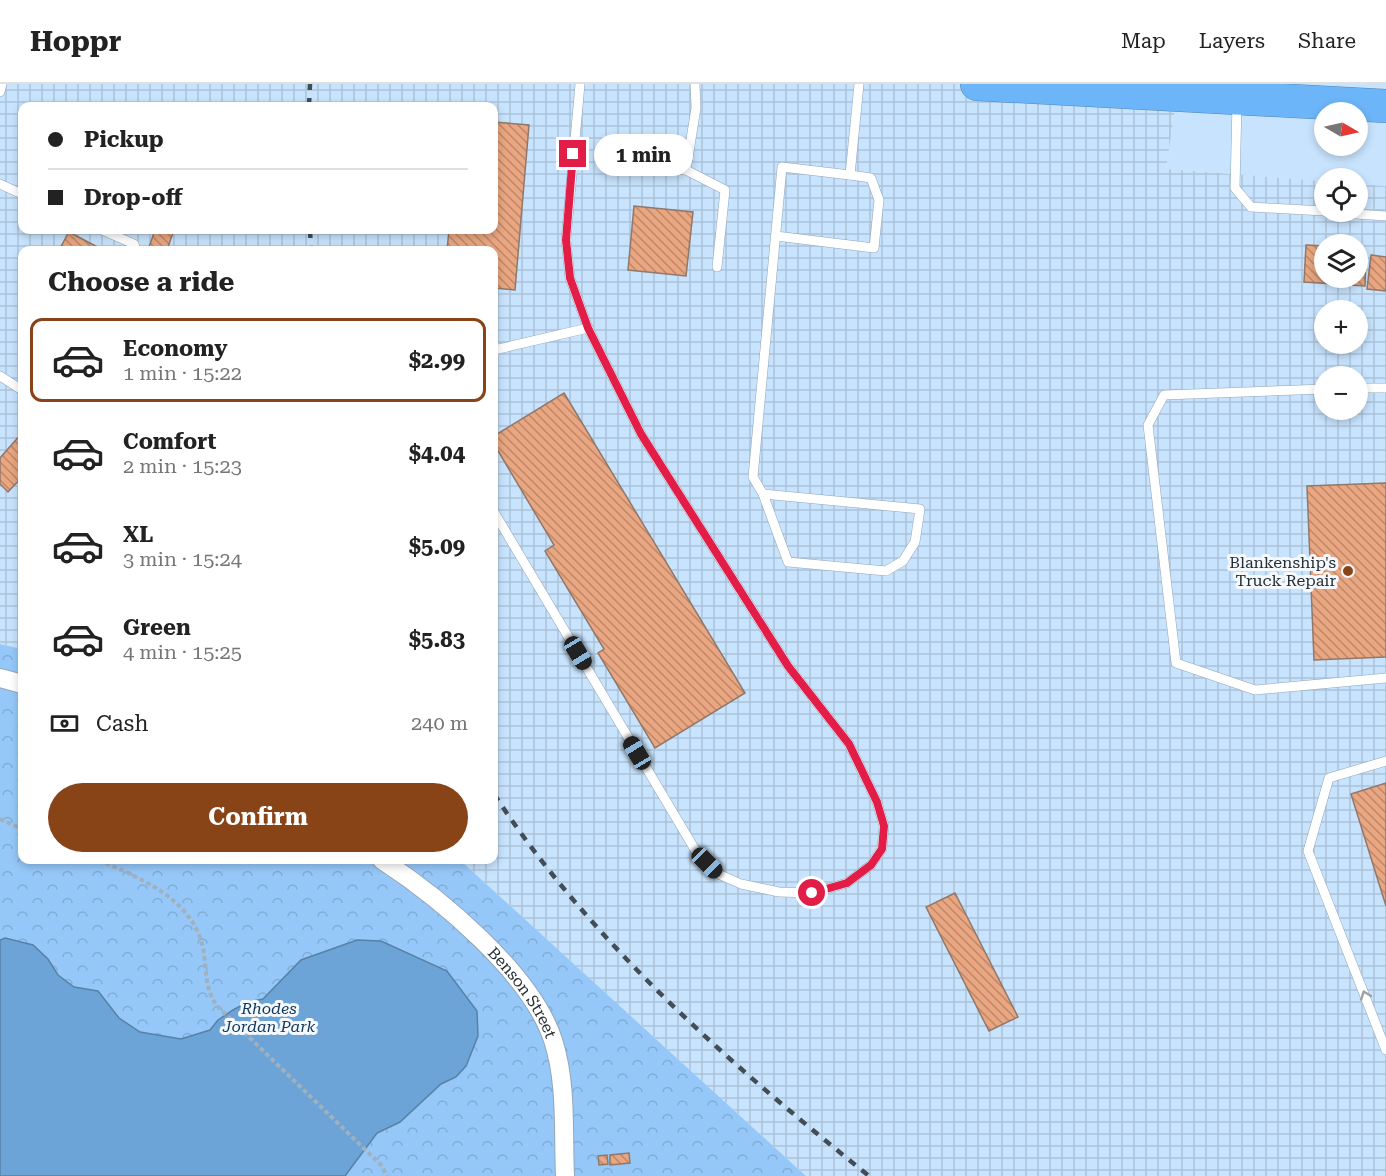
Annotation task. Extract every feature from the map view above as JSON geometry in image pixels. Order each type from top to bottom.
[{"type":"highway","points":[[977,84],[1386,106]]},
{"type":"street","points":[[0,678],[18,683]]},
{"type":"street","name":"Benson Street","points":[[387,864],[450,911],[505,965],[545,1021],[560,1067],[565,1176]]},
{"type":"lane","points":[[0,92],[2,84]]},
{"type":"lane","points":[[498,519],[697,854],[716,873],[751,886],[779,892],[812,893],[847,883],[871,865],[882,849],[884,826],[877,802],[849,744],[788,666],[641,434],[588,328],[570,278],[566,240],[580,84]]},
{"type":"lane","points":[[686,170],[696,108],[695,84]]},
{"type":"lane","points":[[850,176],[859,84]]},
{"type":"lane","points":[[1238,99],[1235,188],[1251,207],[1314,211]]},
{"type":"lane","points":[[629,164],[686,170],[725,190],[717,267]]},
{"type":"lane","points":[[763,494],[920,509],[915,542],[903,561],[886,571],[788,562],[763,494],[753,477],[782,167],[871,178],[879,200],[874,248],[776,236]]},
{"type":"lane","points":[[0,184],[18,192]]},
{"type":"lane","points":[[1368,215],[1386,216]]},
{"type":"lane","points":[[111,234],[135,246]]},
{"type":"lane","points":[[498,349],[588,328]]},
{"type":"lane","points":[[0,376],[18,387]]},
{"type":"lane","points":[[1368,388],[1386,388]]},
{"type":"lane","points":[[1314,390],[1164,394],[1148,425],[1176,663],[1255,690],[1386,678]]},
{"type":"lane","points":[[1386,761],[1329,778],[1308,851],[1384,1037],[1386,1050]]},
{"type":"path","points":[[0,819],[18,827]]},
{"type":"path","points":[[107,864],[167,894],[183,909],[200,935],[208,988],[217,1006],[381,1165],[387,1176]]},
{"type":"shaded area","points":[[0,84],[1179,84],[1166,169],[1314,180],[1314,222],[1368,222],[1368,185],[1386,186],[1386,1176],[806,1176],[464,864],[498,864],[498,246],[18,246],[18,648],[0,644]]},
{"type":"shaded area","points":[[1179,84],[1386,84],[1386,186],[1368,185],[1368,168],[1314,168],[1314,180],[1166,169]]},
{"type":"shaded area","points":[[5,938],[33,945],[48,959],[58,975],[74,987],[98,991],[119,1018],[140,1032],[181,1039],[210,1030],[218,1020],[233,1010],[248,1002],[263,999],[301,960],[357,940],[381,941],[447,971],[477,1011],[478,1036],[466,1066],[456,1077],[441,1084],[400,1122],[377,1133],[345,1176],[0,1176],[0,940]]},
{"type":"green space","name":"Rhodes Jordan Park","points":[[0,644],[18,648],[18,864],[464,864],[806,1176],[0,1176]]},
{"type":"building","points":[[498,122],[529,125],[515,290],[498,288],[498,246],[447,246],[449,234],[498,234]]},
{"type":"building","points":[[634,206],[693,212],[686,276],[628,270]]},
{"type":"building","points":[[68,234],[73,234],[95,246],[61,246]]},
{"type":"building","points":[[154,234],[173,234],[168,246],[149,246]]},
{"type":"building","points":[[1306,245],[1314,245],[1314,283],[1304,282]]},
{"type":"building","points":[[1371,255],[1386,257],[1386,291],[1367,289]]},
{"type":"building","points":[[564,393],[745,693],[655,748],[598,653],[604,649],[545,551],[554,545],[498,451],[498,434]]},
{"type":"building","points":[[18,438],[18,481],[8,492],[0,484],[0,458]]},
{"type":"building","name":"Blankenship's Truck Repair","points":[[1386,483],[1386,657],[1314,660],[1307,486]]},
{"type":"building","points":[[1386,783],[1386,906],[1351,794]]},
{"type":"building","points":[[955,893],[1018,1017],[989,1031],[926,907]]},
{"type":"building","points":[[629,1153],[630,1163],[610,1165],[610,1155]]},
{"type":"building","points":[[607,1155],[608,1164],[599,1165],[598,1156]]},
{"type":"railway","points":[[309,102],[310,84]]},
{"type":"railway","points":[[310,234],[311,246]]},
{"type":"railway","points":[[498,800],[574,901],[666,999],[766,1090],[869,1176]]},
{"type":"place","name":"Blankenship's Truck Repair","points":[[1348,571]]},
{"type":"route","points":[[573,154],[566,240],[570,278],[588,328],[641,434],[788,666],[849,744],[877,802],[884,826],[882,849],[871,865],[847,883],[812,893]]}]
